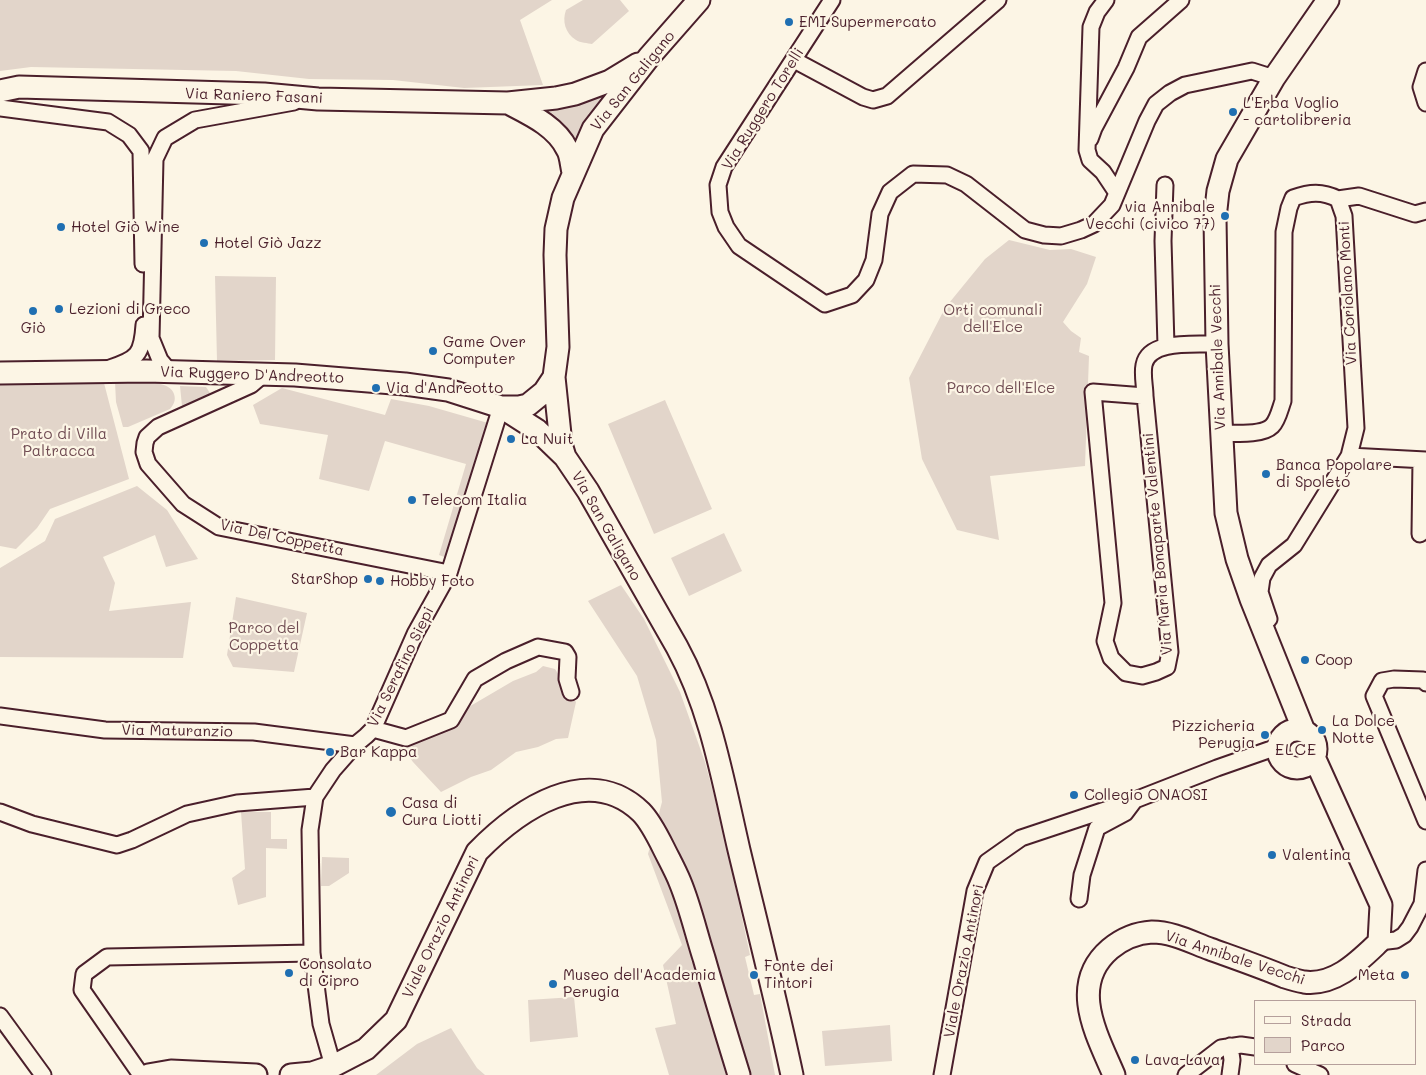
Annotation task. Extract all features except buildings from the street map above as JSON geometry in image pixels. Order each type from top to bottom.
[{"type":"street","name":"Via San Galigano","points":[[699,0],[649,57],[593,129],[573,172],[563,198],[556,229],[558,347],[554,377],[561,444],[566,458],[588,491],[677,647],[688,668],[700,699],[728,802],[792,1075]]},
{"type":"street","name":"Via Ruggero Torelli","points":[[832,0],[724,167],[718,185],[720,212],[726,227],[739,246],[825,304],[852,296],[866,280],[874,260],[880,214],[890,192],[913,174],[947,175],[966,184],[1025,230],[1044,235],[1061,236],[1094,224],[1112,206],[1117,193]]},
{"type":"street","points":[[794,60],[864,97],[873,100],[887,96],[998,0]]},
{"type":"street","points":[[1106,0],[1097,12],[1091,27],[1087,150],[1090,160],[1103,172],[1117,193]]},
{"type":"street","points":[[1087,150],[1094,128],[1140,37],[1180,0]]},
{"type":"street","name":"Via Annibale Vecchi","points":[[1304,731],[1273,656],[1237,559],[1226,512],[1216,344],[1215,218],[1218,191],[1227,159],[1274,78],[1328,0]]},
{"type":"street","name":"Via Raniero Fasani","points":[[0,91],[19,87],[264,94],[318,99],[508,103],[556,98],[593,88],[610,81],[649,57]]},
{"type":"street","points":[[1117,193],[1156,104],[1170,93],[1185,85],[1252,71],[1274,78]]},
{"type":"street","points":[[1426,71],[1421,87],[1426,103]]},
{"type":"street","points":[[170,372],[160,360],[151,338],[155,159],[165,138],[195,120],[318,99]]},
{"type":"street","name":"Via Raniero Fasani","points":[[508,103],[553,130],[568,149],[573,172]]},
{"type":"street","points":[[0,108],[108,122],[129,136],[141,151],[144,326],[141,349],[134,358],[125,364],[99,372]]},
{"type":"street","points":[[1165,185],[1163,241],[1166,346],[1216,344]]},
{"type":"street","points":[[1220,433],[1256,433],[1271,427],[1278,415],[1283,400],[1284,232],[1293,198],[1307,193],[1327,193],[1338,198],[1358,196],[1415,214],[1426,211]]},
{"type":"street","name":"Via Coriolano Monti","points":[[1273,656],[1277,642],[1260,592],[1262,578],[1269,565],[1294,545],[1350,456],[1356,428],[1344,216],[1338,198]]},
{"type":"street","name":"Via Maria Bonaparte Valentini","points":[[1145,396],[1093,392],[1113,603],[1105,641],[1111,658],[1126,673],[1142,676],[1167,667],[1170,652],[1145,396],[1144,364],[1151,353],[1166,346]]},
{"type":"street","name":"Via Ruggero D'Andreotto","points":[[0,374],[99,372],[264,374],[405,384],[448,390],[501,407],[537,430],[566,458]]},
{"type":"street","name":"Via Del Coppetta","points":[[264,374],[251,385],[158,427],[147,437],[144,452],[148,464],[183,504],[219,527],[449,573]]},
{"type":"street","name":"Via Ruggero D'Andreotto","points":[[501,407],[528,405],[544,392],[554,377]]},
{"type":"street","name":"Via Serafino Siepi","points":[[333,1066],[321,1024],[312,953],[310,830],[315,797],[333,770],[355,745],[373,729],[415,634],[449,573],[501,407]]},
{"type":"street","points":[[1350,456],[1423,460],[1420,534]]},
{"type":"street","points":[[373,729],[406,738],[451,720],[475,679],[506,661],[538,647],[565,652],[568,657],[566,679],[571,692]]},
{"type":"street","points":[[1426,683],[1422,680],[1394,679],[1382,681],[1374,696],[1426,821]]},
{"type":"street","name":"Via Maturanzio","points":[[0,716],[105,730],[254,732],[355,745]]},
{"type":"street","points":[[1290,731],[1304,731],[1313,739],[1315,745],[1314,757],[1305,767],[1299,769],[1292,768],[1281,760],[1277,747],[1279,741],[1290,731]]},
{"type":"street","name":"Viale Orazio Antinori","points":[[942,1075],[974,891],[986,862],[1021,838],[1134,800],[1216,768],[1277,747]]},
{"type":"street","points":[[1314,757],[1381,904],[1379,942],[1396,940],[1404,935],[1410,927],[1422,904],[1426,870]]},
{"type":"street","name":"Viale Orazio Antinori","points":[[292,1075],[333,1066],[366,1049],[396,1020],[477,852],[492,836],[542,802],[577,791],[601,790],[621,796],[643,813],[660,841],[681,883],[739,1075]]},
{"type":"street","points":[[0,812],[32,824],[116,845],[132,840],[187,814],[237,802],[315,797]]},
{"type":"street","points":[[1079,899],[1082,875],[1097,828],[1125,813],[1134,800]]},
{"type":"street","name":"Via Annibale Vecchi","points":[[1114,1075],[1092,1023],[1088,990],[1092,962],[1118,943],[1133,936],[1152,932],[1174,935],[1285,977],[1303,982],[1312,982],[1323,981],[1346,972],[1379,942]]},
{"type":"street","points":[[141,1075],[82,990],[84,974],[107,957],[312,953]]},
{"type":"street","points":[[0,1016],[43,1075]]},
{"type":"street","points":[[1186,1075],[1221,1048],[1240,1045],[1254,1047]]},
{"type":"street","points":[[1230,1046],[1232,1060],[1230,1075]]},
{"type":"street","points":[[1296,1065],[1320,1075]]},
{"type":"street","points":[[148,1075],[171,1071],[256,1075]]},
{"type":"green space","points":[[0,0],[552,0],[520,20],[543,85],[464,88],[393,80],[309,79],[236,71],[31,67],[0,71]]},
{"type":"green space","points":[[583,0],[620,0],[629,11],[592,44],[582,42],[569,34],[564,18],[566,10]]},
{"type":"green space","points":[[604,96],[583,126],[575,143],[530,109],[579,105]]},
{"type":"green space","name":"Parco dell'Elce","points":[[1009,240],[1050,250],[1071,249],[1096,257],[1087,284],[1063,322],[1081,338],[1079,352],[1089,356],[1085,466],[990,476],[999,540],[957,530],[922,459],[909,378],[945,308],[985,259]]},
{"type":"green space","points":[[215,276],[276,277],[275,360],[217,361]]},
{"type":"green space","points":[[115,382],[148,382],[165,385],[174,394],[173,405],[170,409],[128,427],[123,427],[116,402]]},
{"type":"green space","name":"Prato di Villa Paltracca","points":[[104,383],[129,479],[50,509],[37,528],[16,549],[0,546],[0,385]]},
{"type":"green space","points":[[180,386],[206,387],[210,393],[201,404],[182,406]]},
{"type":"green space","points":[[282,388],[385,415],[391,399],[429,406],[488,423],[447,558],[439,555],[466,464],[385,441],[369,491],[319,479],[328,435],[260,424],[253,405]]},
{"type":"green space","points":[[665,400],[712,509],[654,534],[608,424]]},
{"type":"green space","points":[[137,486],[167,510],[198,559],[166,567],[155,535],[103,557],[115,583],[109,611],[191,602],[183,658],[0,657],[0,568],[45,541],[55,519]]},
{"type":"green space","points":[[724,533],[742,571],[689,596],[671,558]]},
{"type":"green space","points":[[621,585],[644,619],[680,692],[705,762],[723,829],[750,955],[745,957],[754,995],[760,994],[775,1075],[669,1075],[655,1028],[676,1024],[663,965],[682,945],[648,854],[662,802],[656,740],[637,676],[588,601]]},
{"type":"green space","name":"Parco del Coppetta","points":[[236,597],[307,613],[294,672],[233,667],[227,655]]},
{"type":"green space","points":[[543,666],[555,669],[576,702],[568,738],[556,739],[538,747],[516,752],[491,770],[471,777],[441,792],[413,762],[402,747],[446,731],[467,708],[513,681],[536,672]]},
{"type":"green space","points":[[241,812],[271,812],[271,839],[287,839],[287,849],[266,848],[266,897],[238,905],[232,878],[245,869]]},
{"type":"green space","points":[[322,857],[349,858],[349,873],[329,886],[321,886]]},
{"type":"green space","points":[[574,997],[578,1037],[530,1042],[528,1000]]},
{"type":"green space","points":[[890,1025],[892,1061],[825,1066],[822,1031]]},
{"type":"green space","points":[[451,1028],[477,1068],[485,1075],[376,1075],[417,1044]]},
{"type":"place","name":"EMI Supermercato","points":[[789,22]]},
{"type":"place","name":"L'Erba Voglio - cartolibreria","points":[[1233,112]]},
{"type":"place","name":"via Annibale Vecchi (civico 77)","points":[[1225,216]]},
{"type":"place","name":"Hotel Giò Wine","points":[[61,227]]},
{"type":"place","name":"Hotel Giò Jazz","points":[[204,243]]},
{"type":"place","name":"Lezioni di Greco","points":[[59,309]]},
{"type":"place","name":"Giò","points":[[33,311]]},
{"type":"place","name":"Game Over Computer","points":[[433,351]]},
{"type":"place","name":"Via d'Andreotto","points":[[376,388]]},
{"type":"place","name":"La Nuit","points":[[511,439]]},
{"type":"place","name":"Banca Popolare di Spoleto","points":[[1266,474]]},
{"type":"place","name":"Telecom Italia","points":[[412,500]]},
{"type":"place","name":"StarShop","points":[[368,579]]},
{"type":"place","name":"Hobby Foto","points":[[380,581]]},
{"type":"place","name":"Coop","points":[[1305,660]]},
{"type":"place","name":"La Dolce Notte","points":[[1322,730]]},
{"type":"place","name":"Pizzicheria Perugia","points":[[1265,735]]},
{"type":"place","name":"Bar Kappa","points":[[330,752]]},
{"type":"place","name":"Collegio ONAOSI","points":[[1074,795]]},
{"type":"place","name":"Casa di Cura Liotti","points":[[391,812]]},
{"type":"place","name":"Valentina","points":[[1272,855]]},
{"type":"place","name":"Consolato di Cipro","points":[[289,973]]},
{"type":"place","name":"Fonte dei Tintori","points":[[754,975]]},
{"type":"place","name":"Meta","points":[[1405,975]]},
{"type":"place","name":"Museo dell'Academia Perugia","points":[[553,984]]},
{"type":"place","name":"Lava-Lava","points":[[1135,1060]]},
{"type":"district","name":"ELCE","points":[[1296,750]]},
{"type":"park label","name":"Orti comunali dell'Elce","points":[[993,318]]}]
